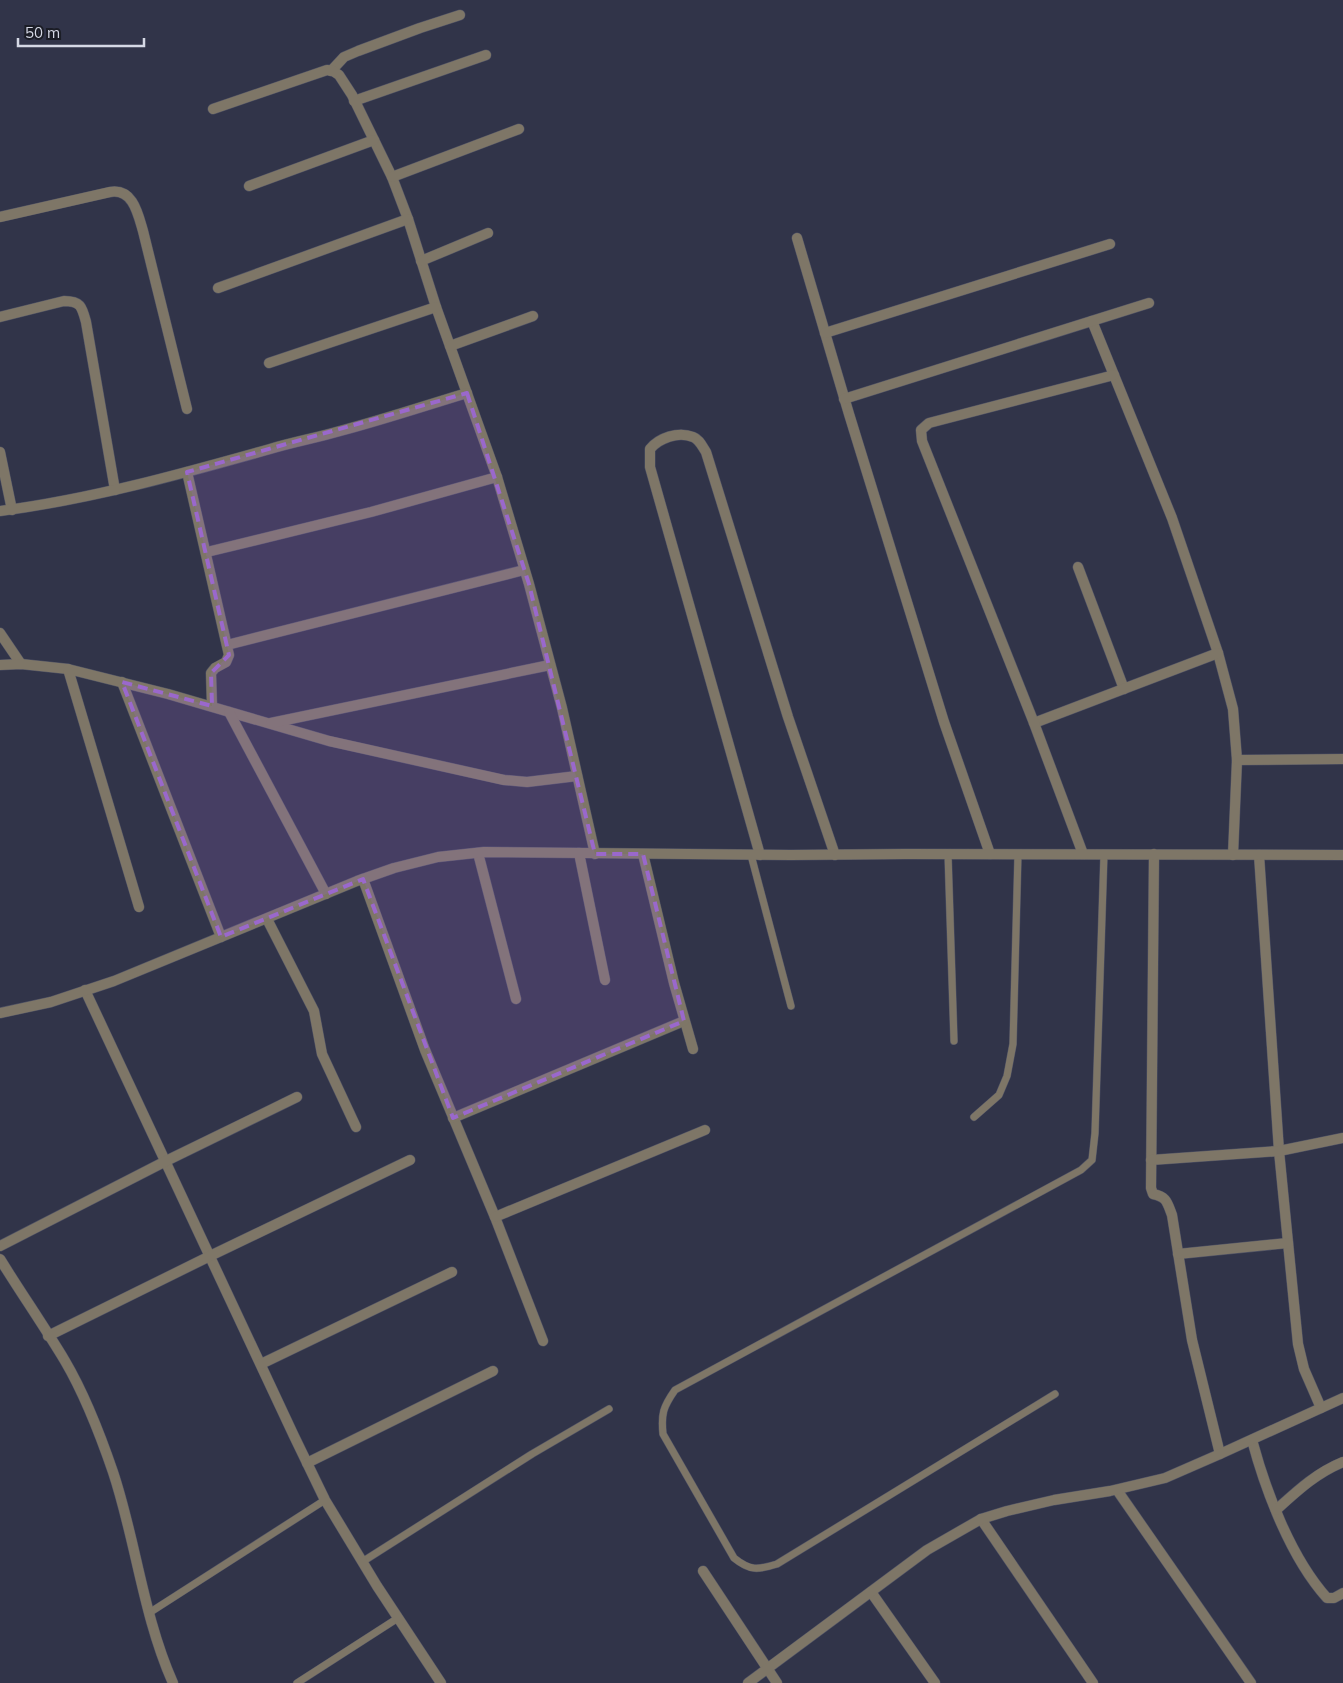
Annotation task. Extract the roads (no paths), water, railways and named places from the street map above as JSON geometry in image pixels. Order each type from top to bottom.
[{"type":"street","points":[[331,70],[344,57],[358,51],[460,15]]},
{"type":"street","points":[[354,101],[486,54]]},
{"type":"street","points":[[213,109],[272,90],[320,71],[331,70],[339,75],[374,140],[392,177],[408,219],[436,307],[497,477],[550,665],[595,854]]},
{"type":"street","points":[[392,177],[519,129]]},
{"type":"street","points":[[249,186],[374,140]]},
{"type":"street","points":[[0,217],[110,192],[117,191],[125,194],[134,204],[143,231],[187,409]]},
{"type":"street","points":[[218,288],[408,219]]},
{"type":"street","points":[[421,261],[488,233]]},
{"type":"street","points":[[797,238],[844,399],[944,722],[990,854]]},
{"type":"street","points":[[825,333],[1110,244]]},
{"type":"street","points":[[0,317],[64,301],[74,301],[82,307],[115,490]]},
{"type":"street","points":[[844,399],[1149,303]]},
{"type":"street","points":[[269,363],[436,307]]},
{"type":"street","points":[[450,346],[533,316]]},
{"type":"street","points":[[1092,320],[1172,518],[1218,653],[1233,709],[1237,760],[1233,855]]},
{"type":"street","points":[[1083,854],[1034,723],[922,441],[921,430],[928,423],[1114,375]]},
{"type":"street","points":[[0,512],[115,490],[187,472],[340,431],[467,394]]},
{"type":"street","points":[[756,855],[650,467],[650,449],[655,442],[667,437],[682,435],[694,437],[706,452],[788,717],[835,855]]},
{"type":"street","points":[[0,452],[12,510]]},
{"type":"street","points":[[187,472],[228,644],[229,655],[226,662],[215,668],[211,673],[212,706]]},
{"type":"street","points":[[206,552],[371,512],[497,477]]},
{"type":"street","points":[[1078,567],[1124,689]]},
{"type":"street","points":[[228,644],[524,570]]},
{"type":"street","points":[[0,632],[21,664]]},
{"type":"street","points":[[1034,723],[1218,653]]},
{"type":"street","points":[[0,665],[21,664],[68,670],[122,682],[212,706],[329,741],[504,780],[527,782],[577,776]]},
{"type":"street","points":[[270,723],[550,665]]},
{"type":"street","points":[[68,670],[139,907]]},
{"type":"street","points":[[122,682],[221,937]]},
{"type":"street","points":[[229,712],[326,894]]},
{"type":"street","points":[[1237,760],[1343,759]]},
{"type":"street","points":[[478,853],[516,999]]},
{"type":"street","points":[[0,1013],[51,1002],[114,981],[363,879],[394,868],[438,857],[478,853],[1343,855]]},
{"type":"street","points":[[579,853],[604,980]]},
{"type":"street","points":[[643,854],[684,1021],[693,1049]]},
{"type":"street","points":[[1154,854],[1151,1188],[1153,1194],[1162,1196],[1166,1201],[1172,1215],[1192,1340],[1220,1454]]},
{"type":"street","points":[[1259,855],[1279,1151],[1298,1344],[1304,1369],[1321,1408]]},
{"type":"street","points":[[363,879],[426,1050],[543,1341]]},
{"type":"street","points":[[267,919],[314,1011],[322,1054],[356,1127]]},
{"type":"street","points":[[85,990],[260,1364],[326,1500],[362,1562],[441,1683]]},
{"type":"street","points":[[453,1118],[684,1021]]},
{"type":"street","points":[[0,1246],[166,1161],[297,1097]]},
{"type":"street","points":[[494,1216],[705,1130]]},
{"type":"street","points":[[1151,1160],[1279,1151],[1343,1138]]},
{"type":"street","points":[[48,1336],[410,1160]]},
{"type":"street","points":[[1178,1254],[1288,1243]]},
{"type":"street","points":[[0,1259],[65,1362],[94,1422],[113,1472],[149,1613],[173,1683]]},
{"type":"street","points":[[260,1364],[452,1272]]},
{"type":"street","points":[[307,1463],[493,1371]]},
{"type":"street","points":[[748,1683],[927,1550],[981,1519],[1007,1510],[1117,1490],[1166,1478],[1343,1398]]},
{"type":"street","points":[[1252,1440],[1266,1488],[1293,1547],[1320,1590],[1328,1598],[1334,1598],[1343,1593]]},
{"type":"street","points":[[1276,1510],[1305,1483],[1328,1468],[1343,1462]]},
{"type":"street","points":[[1117,1490],[1251,1683]]},
{"type":"street","points":[[981,1519],[1093,1683]]},
{"type":"street","points":[[703,1571],[776,1683]]},
{"type":"street","points":[[871,1592],[935,1683]]},
{"type":"lane","points":[[948,854],[954,1041]]},
{"type":"lane","points":[[974,1117],[999,1094],[1007,1076],[1013,1044],[1018,854]]},
{"type":"lane","points":[[1055,1394],[778,1564],[759,1570],[743,1566],[734,1558],[663,1434],[662,1417],[665,1404],[675,1390],[1081,1170],[1092,1160],[1096,1125],[1104,854]]},
{"type":"lane","points":[[756,855],[791,1006]]},
{"type":"lane","points":[[362,1562],[532,1454],[609,1409]]},
{"type":"lane","points":[[149,1613],[326,1500]]},
{"type":"lane","points":[[297,1683],[398,1618]]}]
